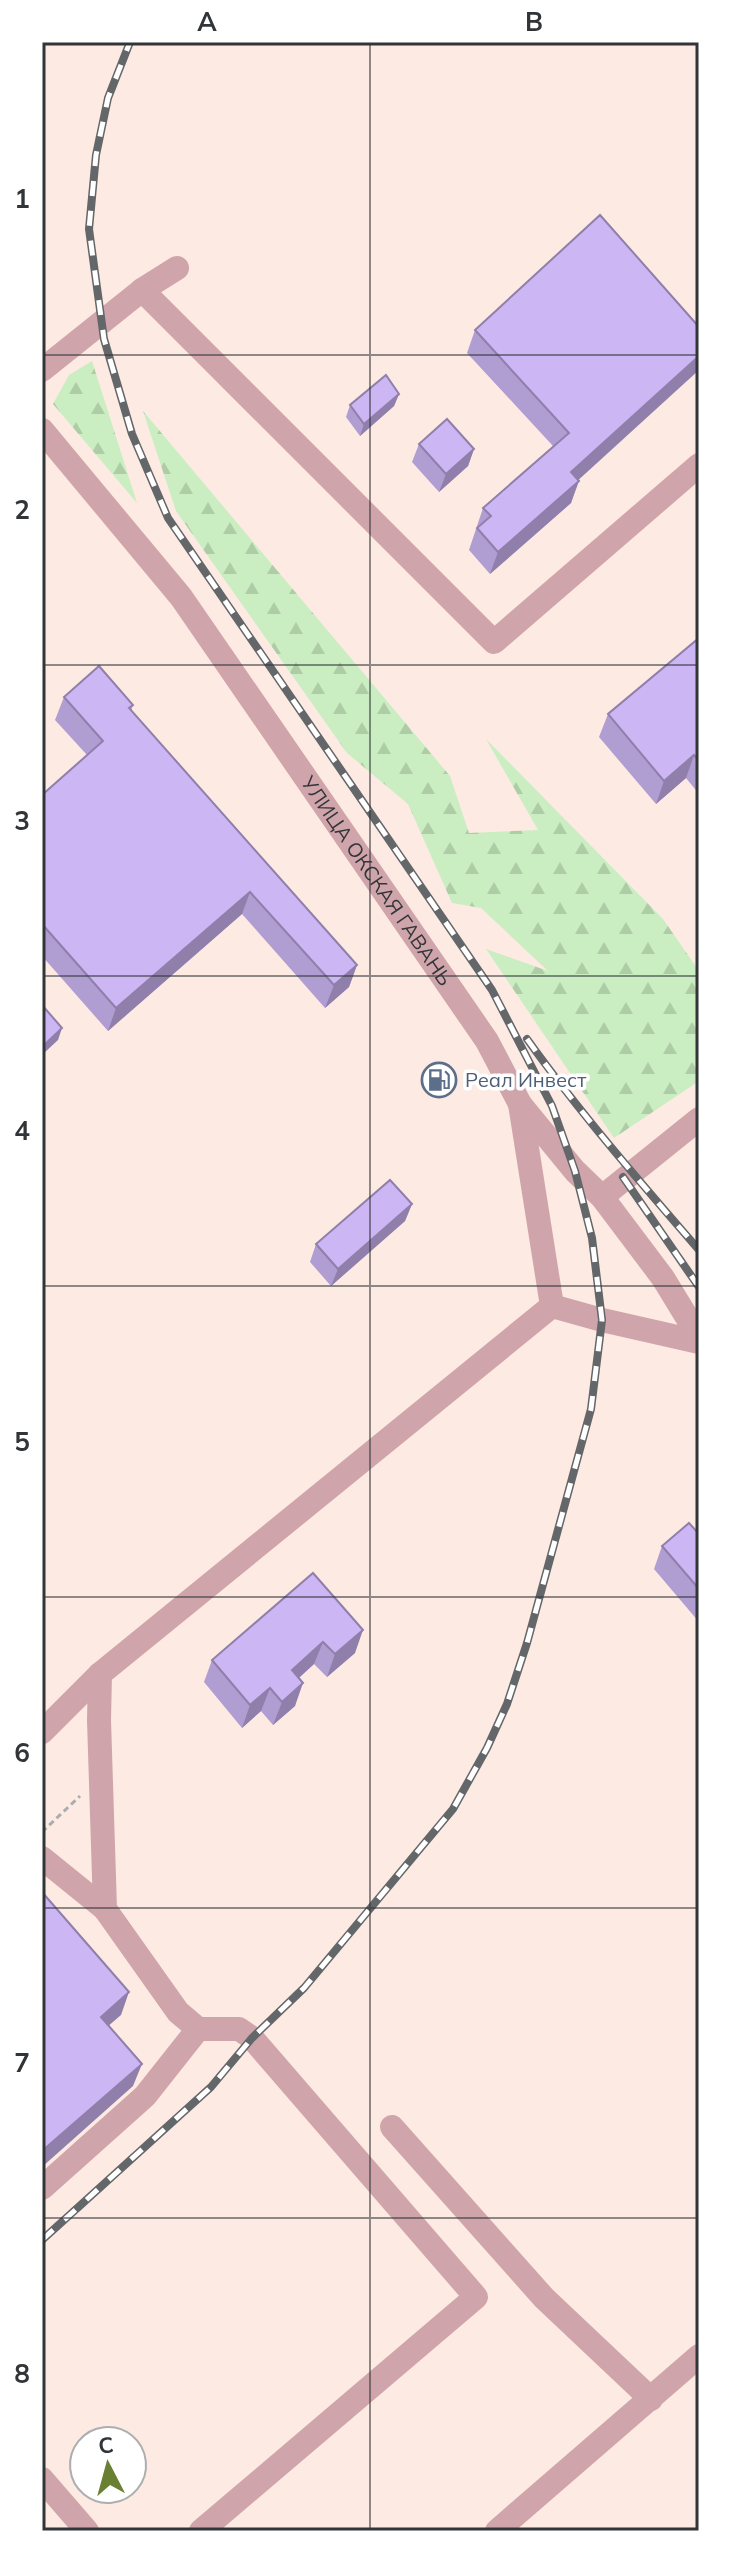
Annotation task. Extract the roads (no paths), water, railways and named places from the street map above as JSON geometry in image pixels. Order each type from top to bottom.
[{"type":"street","points":[[42,370],[142,290],[177,268]]},
{"type":"street","points":[[142,290],[494,642],[699,465]]},
{"type":"street","name":"УЛИЦА ОКСКАЯ ГАВАНЬ","points":[[42,430],[181,597],[487,1041],[520,1104],[575,1171],[602,1197],[663,1278],[699,1339]]},
{"type":"street","points":[[520,1104],[552,1306]]},
{"type":"street","points":[[602,1197],[699,1119]]},
{"type":"street","points":[[552,1306],[602,1320],[699,1339]]},
{"type":"street","points":[[42,1732],[100,1674],[552,1306]]},
{"type":"street","points":[[100,1674],[105,1909]]},
{"type":"street","points":[[42,1858],[105,1909],[178,2012],[198,2029],[239,2029],[252,2038],[476,2297],[201,2531]]},
{"type":"street","points":[[42,2188],[145,2096],[198,2029]]},
{"type":"street","points":[[392,2127],[544,2298],[651,2399]]},
{"type":"street","points":[[497,2531],[699,2356]]},
{"type":"street","points":[[42,2479],[87,2531]]},
{"type":"railway","points":[[42,2240],[211,2087],[252,2038],[304,1988],[453,1809],[507,1704],[527,1643],[591,1409],[602,1320],[592,1238],[575,1171],[552,1106],[492,990],[168,518],[132,434],[104,339],[89,229],[96,155],[108,98],[130,42]]},
{"type":"railway","points":[[527,1039],[589,1120],[699,1250]]},
{"type":"railway","points":[[623,1177],[699,1287]]},
{"type":"place","name":"Реал Инвест","points":[[439,1080]]}]
